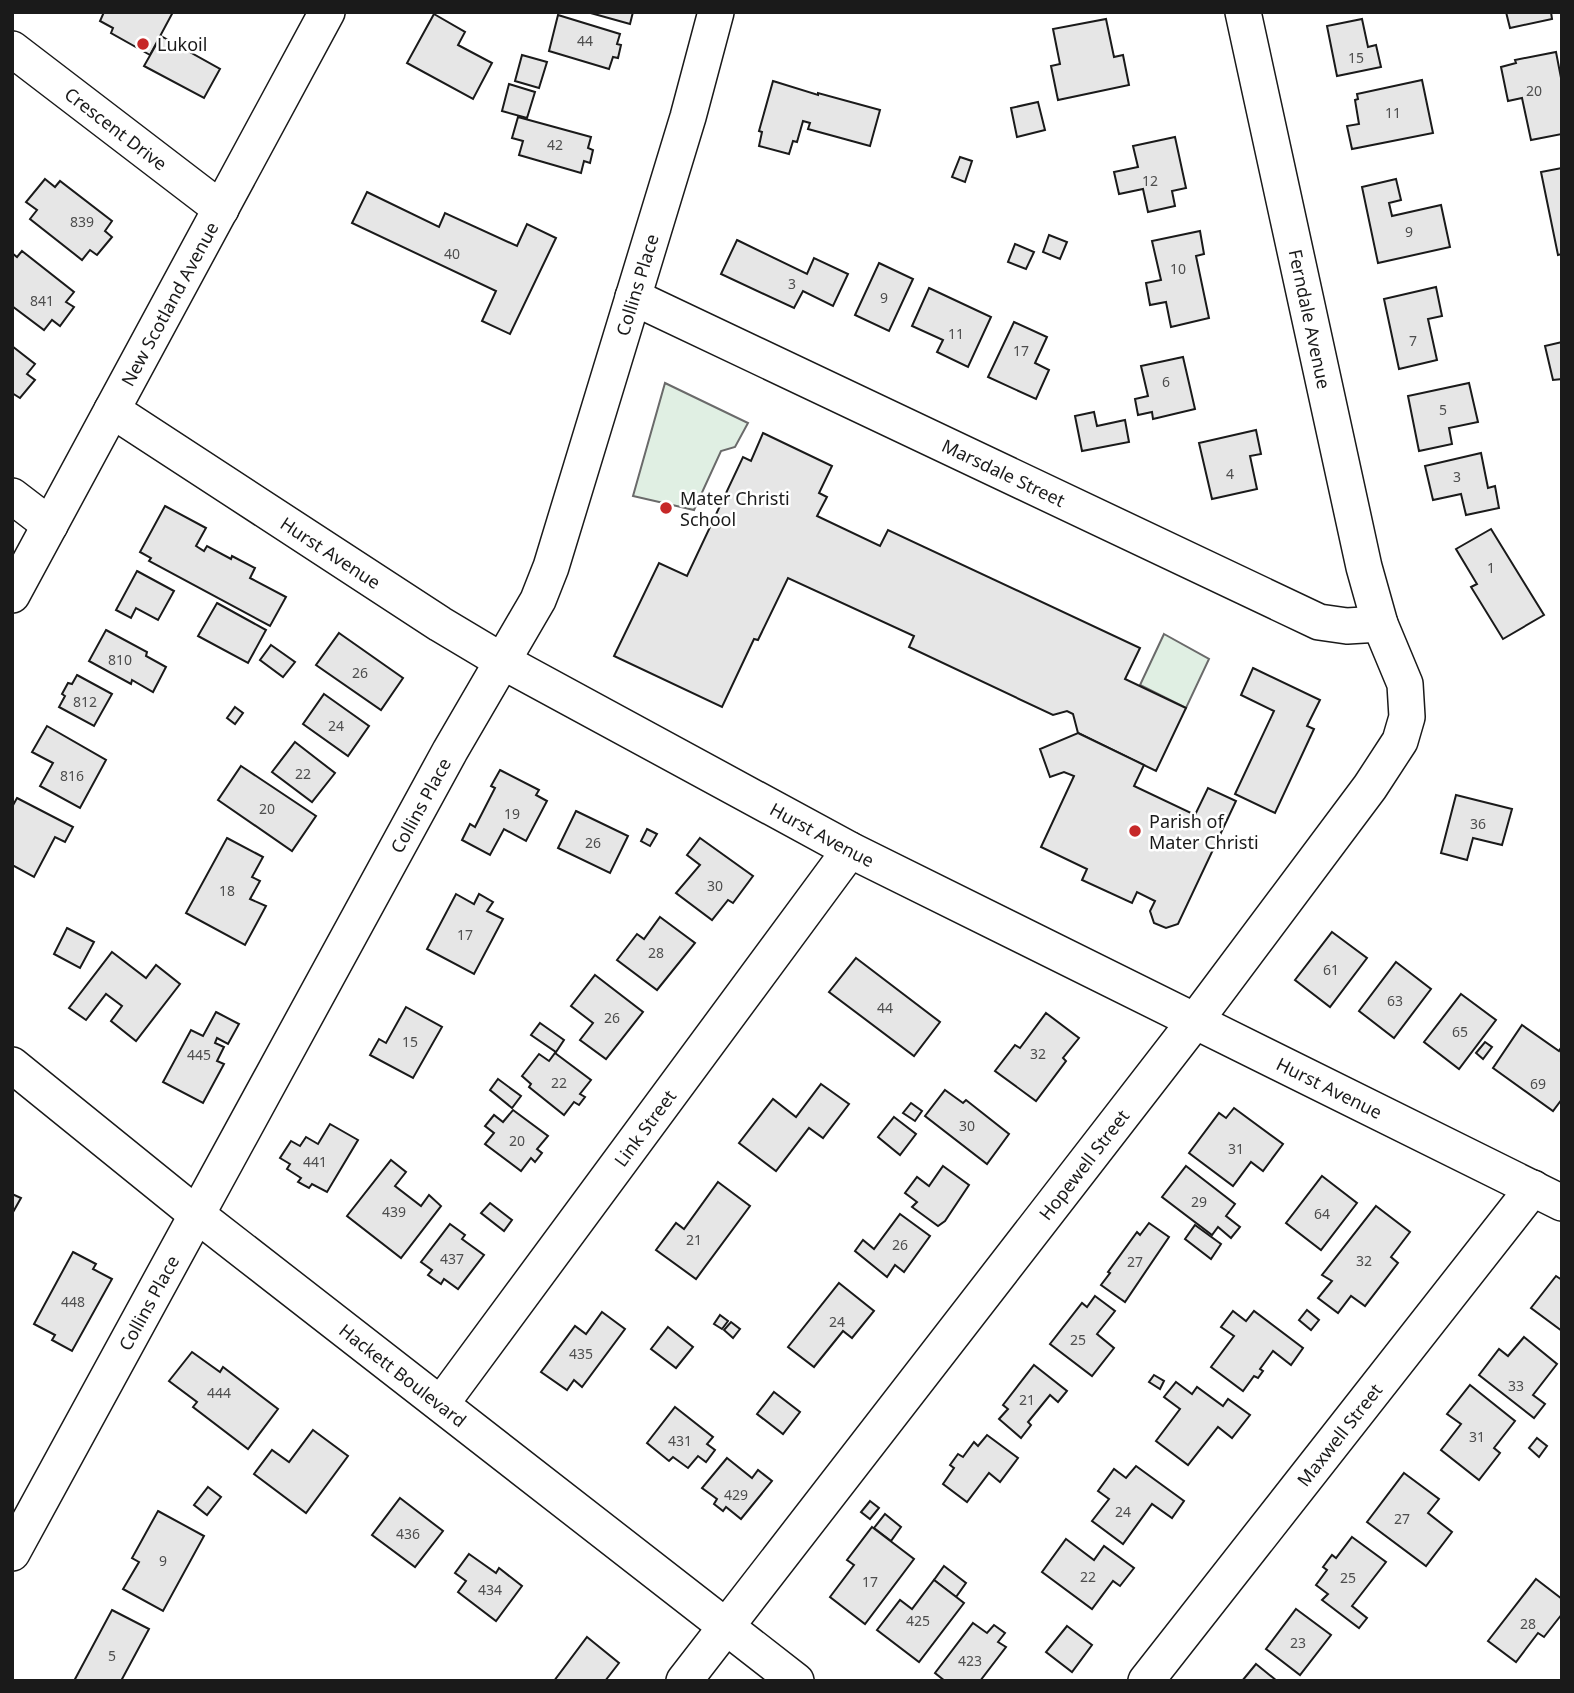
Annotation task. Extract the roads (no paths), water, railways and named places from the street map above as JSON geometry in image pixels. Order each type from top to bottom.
[{"type":"street","name":"New Scotland Avenue","points":[[12,594],[327,12]]},
{"type":"street","name":"Collins Place","points":[[12,1553],[450,751],[545,584],[688,117],[716,12]]},
{"type":"street","name":"Ferndale Avenue","points":[[1243,12],[1364,567],[1380,624]]},
{"type":"street","name":"Crescent Drive","points":[[12,49],[221,209]]},
{"type":"street","name":"Marsdale Street","points":[[633,296],[1319,622],[1347,626],[1380,624]]},
{"type":"street","name":"Hurst Avenue","points":[[112,411],[440,624],[502,661],[850,850],[1547,1195]]},
{"type":"street","points":[[12,496],[50,525]]},
{"type":"street","name":"Hopewell Street","points":[[684,1681],[1195,1021],[1370,787],[1400,741],[1407,717],[1406,690],[1380,624]]},
{"type":"street","name":"Link Street","points":[[441,1404],[850,850]]},
{"type":"street","name":"Hackett Boulevard","points":[[12,1065],[196,1214],[796,1681]]},
{"type":"street","name":"Maxwell Street","points":[[1146,1681],[1547,1195]]},
{"type":"place","name":"Lukoil","points":[[143,44]]},
{"type":"place","name":"Mater Christi School","points":[[666,508]]},
{"type":"place","name":"Parish of Mater Christi","points":[[1135,831]]}]
